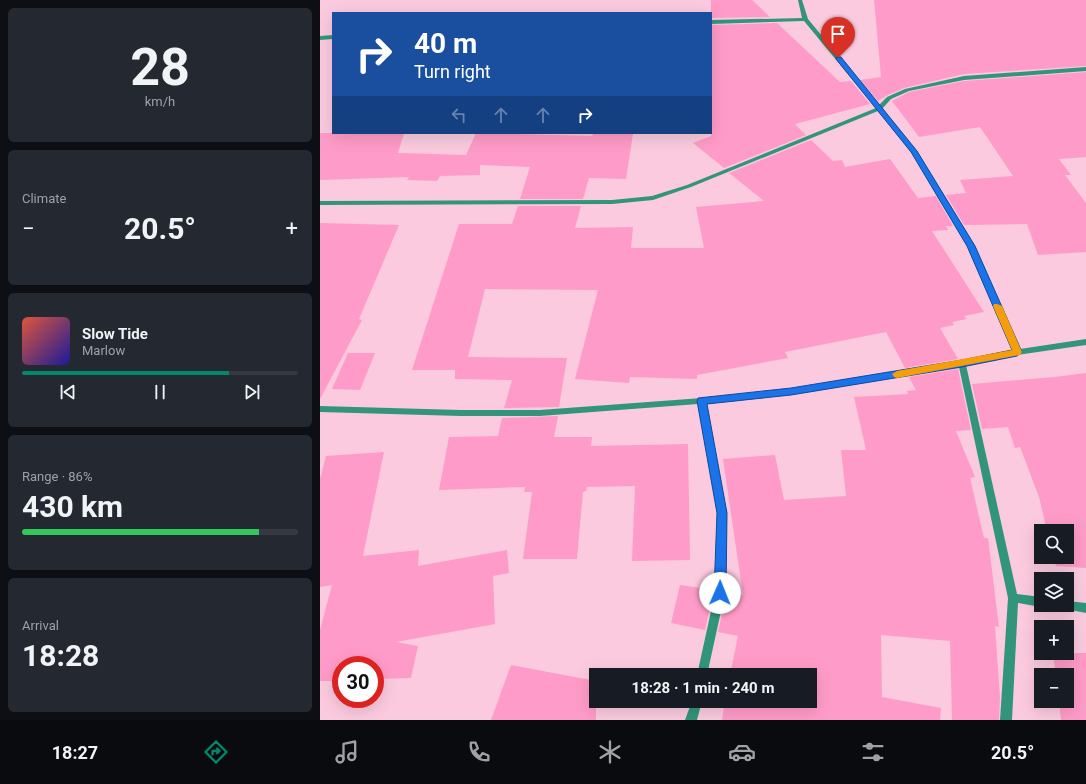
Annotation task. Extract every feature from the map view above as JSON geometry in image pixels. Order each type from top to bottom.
[{"type":"street","points":[[800,0],[805,18],[914,151],[971,246],[1017,352]]},
{"type":"street","points":[[712,22],[805,18]]},
{"type":"street","points":[[320,38],[332,37]]},
{"type":"street","points":[[320,203],[612,202],[653,198],[690,186],[879,109],[889,98],[907,90],[964,78],[1086,69]]},
{"type":"street","points":[[320,409],[540,413],[702,401],[791,392],[962,364],[1017,352],[1086,342]]},
{"type":"street","points":[[962,364],[1013,598],[1006,720]]},
{"type":"street","points":[[702,401],[722,513],[720,593],[704,668]]},
{"type":"street","points":[[1013,598],[1034,601]]},
{"type":"street","points":[[1074,606],[1086,608]]},
{"type":"street","points":[[691,720],[694,708]]},
{"type":"building","points":[[711,0],[752,0],[770,17],[712,18]]},
{"type":"building","points":[[874,0],[1086,0],[1086,66],[964,74],[904,88],[878,101],[860,80],[881,77]]},
{"type":"building","points":[[777,23],[840,82],[851,81],[870,104],[795,124],[806,135],[724,168],[693,143],[711,136],[712,134],[712,25]]},
{"type":"building","points":[[1086,72],[1086,157],[1059,159],[1071,175],[1065,175],[1086,203],[1086,252],[1038,255],[1027,224],[964,225],[946,195],[966,193],[960,180],[1013,176],[980,127],[919,137],[892,101],[909,92],[964,81]]},
{"type":"building","points":[[320,133],[404,134],[398,153],[466,155],[476,134],[592,136],[593,134],[633,134],[626,179],[589,178],[583,199],[520,199],[530,167],[480,165],[480,175],[440,176],[437,181],[407,180],[409,177],[320,180]]},
{"type":"building","points":[[811,140],[833,161],[842,160],[845,167],[890,159],[918,198],[936,196],[953,226],[946,226],[948,230],[932,231],[984,312],[964,316],[967,319],[952,322],[954,325],[940,328],[958,359],[905,368],[886,332],[785,352],[788,358],[697,375],[697,379],[630,377],[629,383],[575,379],[598,290],[485,289],[468,357],[567,358],[559,407],[504,408],[512,380],[455,379],[455,370],[412,370],[459,224],[512,224],[518,206],[581,206],[575,228],[633,227],[631,248],[704,248],[696,207],[764,201],[729,173]]},
{"type":"building","points":[[320,223],[399,225],[359,319],[362,320],[320,399]]},
{"type":"building","points":[[348,353],[375,353],[360,390],[332,389]]},
{"type":"building","points":[[958,369],[971,430],[956,431],[975,477],[970,478],[984,538],[988,538],[999,627],[995,626],[1000,697],[999,720],[952,720],[950,641],[881,635],[882,697],[941,708],[940,720],[722,720],[724,708],[817,708],[817,668],[731,668],[738,636],[718,632],[727,592],[743,595],[723,459],[775,455],[784,500],[846,496],[841,450],[866,450],[854,397],[908,394],[907,391],[916,390],[909,377]]},
{"type":"building","points":[[1086,373],[1086,568],[1056,566],[1055,564],[1074,564],[1074,524],[1045,524],[1039,497],[1020,447],[1015,448],[1008,427],[982,429],[972,384]]},
{"type":"building","points":[[558,416],[554,437],[592,437],[591,446],[688,444],[690,560],[632,561],[635,486],[587,487],[586,491],[583,492],[577,559],[523,559],[532,492],[524,492],[525,487],[439,490],[449,437],[498,436],[502,418]]},
{"type":"building","points":[[384,452],[363,556],[419,550],[418,566],[507,550],[509,573],[493,576],[495,624],[396,642],[418,646],[411,678],[384,679],[384,656],[332,656],[332,681],[320,681],[320,630],[332,585],[320,587],[320,479],[326,456]]},
{"type":"building","points":[[680,585],[714,590],[705,630],[671,623]]},
{"type":"building","points":[[1074,653],[1086,653],[1086,720],[1061,720],[1060,708],[1074,708],[1074,668],[1055,668],[1054,660],[1074,660]]},
{"type":"building","points":[[511,665],[589,680],[589,708],[596,708],[596,720],[491,720]]},
{"type":"slow traffic","points":[[897,374],[962,364],[1017,352],[997,306]]},
{"type":"route","points":[[720,593],[722,513],[702,401],[791,392],[962,364],[1017,352],[971,246],[914,151],[838,58]]}]
